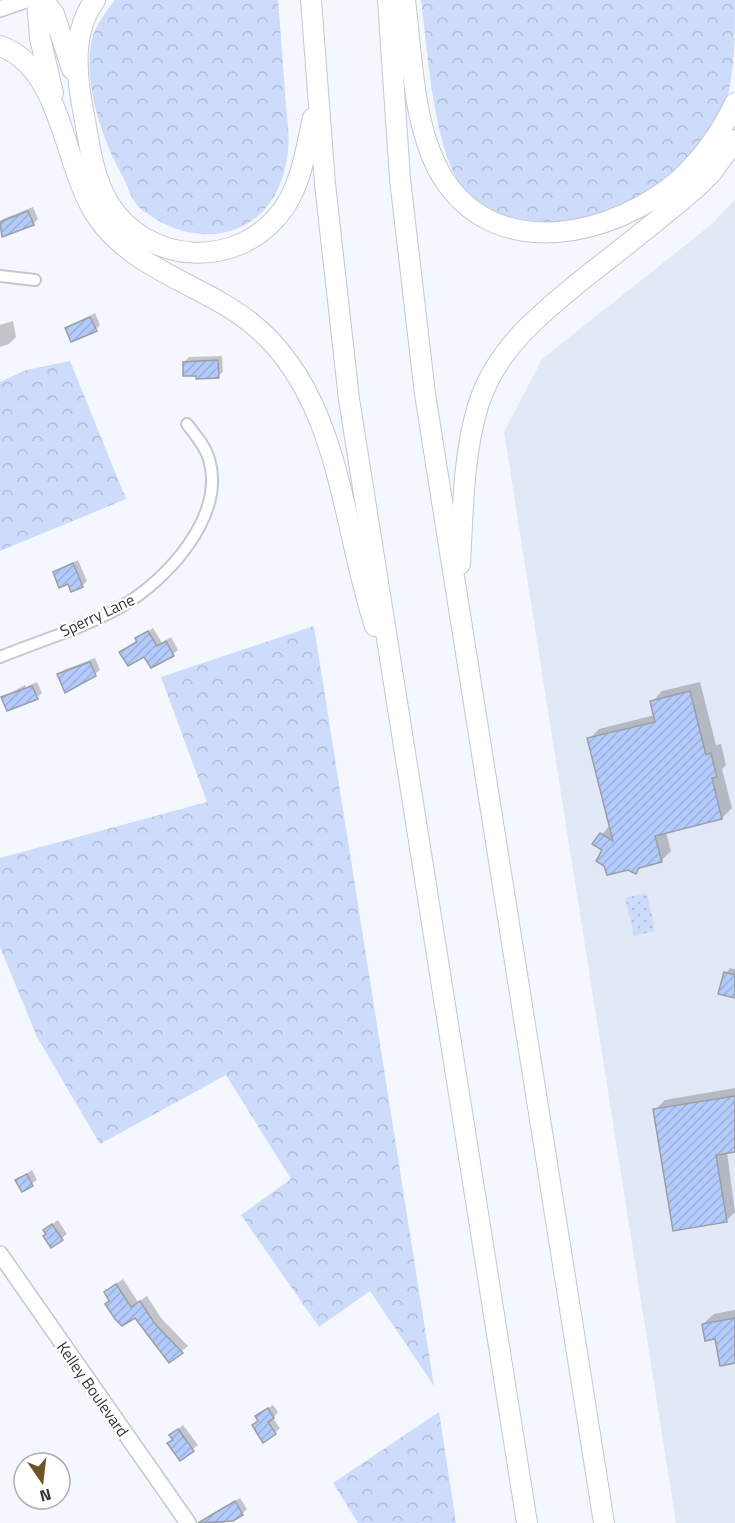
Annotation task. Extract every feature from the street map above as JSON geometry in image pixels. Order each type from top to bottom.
[{"type":"highway","points":[[38,0],[42,46],[63,130],[88,203],[112,236],[125,247],[250,322],[276,347],[302,382],[323,426],[363,589],[393,680]]},
{"type":"highway","points":[[43,0],[57,21],[82,103],[98,179],[107,201],[117,215],[135,232],[159,246],[176,251],[203,254],[244,243],[268,227],[280,213],[299,178],[317,98]]},
{"type":"highway","points":[[82,103],[78,43],[83,22],[95,0]]},
{"type":"highway","points":[[311,0],[317,98],[342,346],[527,1523]]},
{"type":"highway","points":[[388,0],[396,135],[414,307],[457,600],[604,1523]]},
{"type":"highway","points":[[405,0],[421,117],[432,158],[445,182],[464,203],[480,215],[506,227],[534,233],[569,231],[607,222],[637,208],[668,189],[696,163],[718,135],[735,103]]},
{"type":"highway","points":[[0,46],[18,55],[33,71],[63,130]]},
{"type":"highway","points":[[457,600],[470,442],[478,406],[494,369],[516,339],[535,319],[690,193],[712,172],[735,140]]},
{"type":"main road","points":[[0,9],[26,0]]},
{"type":"main road","name":"Kelley Boulevard","points":[[0,1254],[188,1523]]},
{"type":"street","points":[[0,276],[35,280]]},
{"type":"street","name":"Sperry Lane","points":[[0,657],[120,608],[147,590],[173,566],[203,516],[210,492],[209,460],[205,449],[187,424]]},
{"type":"shaded area","points":[[735,199],[735,1523],[676,1523],[504,432],[542,359],[712,224]]},
{"type":"green space","points":[[115,0],[278,0],[289,134],[288,150],[282,178],[271,201],[255,218],[236,229],[214,234],[190,233],[166,225],[142,210],[133,200],[102,130],[96,112],[90,74],[92,39],[102,18]]},
{"type":"green space","points":[[421,0],[735,0],[733,66],[726,103],[714,125],[691,156],[674,174],[643,196],[593,217],[565,222],[538,223],[511,219],[487,209],[467,193],[446,154],[434,102]]},
{"type":"green space","points":[[70,361],[126,499],[0,551],[0,382],[26,370]]},
{"type":"green space","points":[[314,626],[434,1386],[370,1291],[319,1327],[241,1215],[291,1179],[226,1075],[100,1144],[37,1037],[0,947],[0,858],[207,802],[161,677]]},
{"type":"green space","points":[[647,893],[655,931],[634,936],[625,898]]},
{"type":"green space","points":[[439,1412],[456,1523],[358,1523],[333,1483]]},
{"type":"building","points":[[28,211],[34,225],[2,237],[0,222]]},
{"type":"building","points":[[90,317],[97,331],[71,342],[65,328]]},
{"type":"building","points":[[218,360],[219,378],[196,379],[196,376],[183,376],[183,362]]},
{"type":"building","points":[[73,563],[83,587],[71,592],[68,584],[59,588],[53,572]]},
{"type":"building","points":[[148,631],[157,646],[166,641],[174,656],[151,668],[144,657],[128,666],[119,652],[137,642],[135,638]]},
{"type":"building","points":[[90,662],[96,676],[65,693],[57,674]]},
{"type":"building","points":[[32,686],[38,699],[7,711],[1,697]]},
{"type":"building","points":[[690,691],[706,755],[711,753],[717,777],[712,778],[722,819],[655,836],[662,862],[639,868],[636,874],[628,870],[607,875],[604,866],[596,861],[602,850],[592,844],[600,833],[613,841],[587,738],[655,722],[650,701]]},
{"type":"building","points":[[724,972],[735,975],[735,998],[718,994]]},
{"type":"building","points":[[735,1096],[735,1152],[716,1155],[727,1222],[673,1231],[653,1109]]},
{"type":"building","points":[[27,1174],[33,1186],[22,1192],[15,1180]]},
{"type":"building","points":[[52,1224],[63,1240],[51,1248],[43,1236],[46,1234],[43,1230]]},
{"type":"building","points":[[116,1284],[131,1307],[140,1301],[155,1324],[183,1353],[169,1363],[135,1318],[122,1326],[115,1319],[105,1304],[109,1301],[104,1292]]},
{"type":"building","points":[[735,1318],[735,1363],[720,1366],[715,1339],[705,1341],[702,1324]]},
{"type":"building","points":[[268,1408],[274,1418],[268,1422],[276,1434],[263,1443],[252,1425],[258,1421],[255,1416]]},
{"type":"building","points":[[178,1429],[194,1451],[180,1461],[167,1443],[173,1440],[169,1435]]},
{"type":"building","points":[[235,1501],[243,1515],[233,1521],[198,1523]]}]
